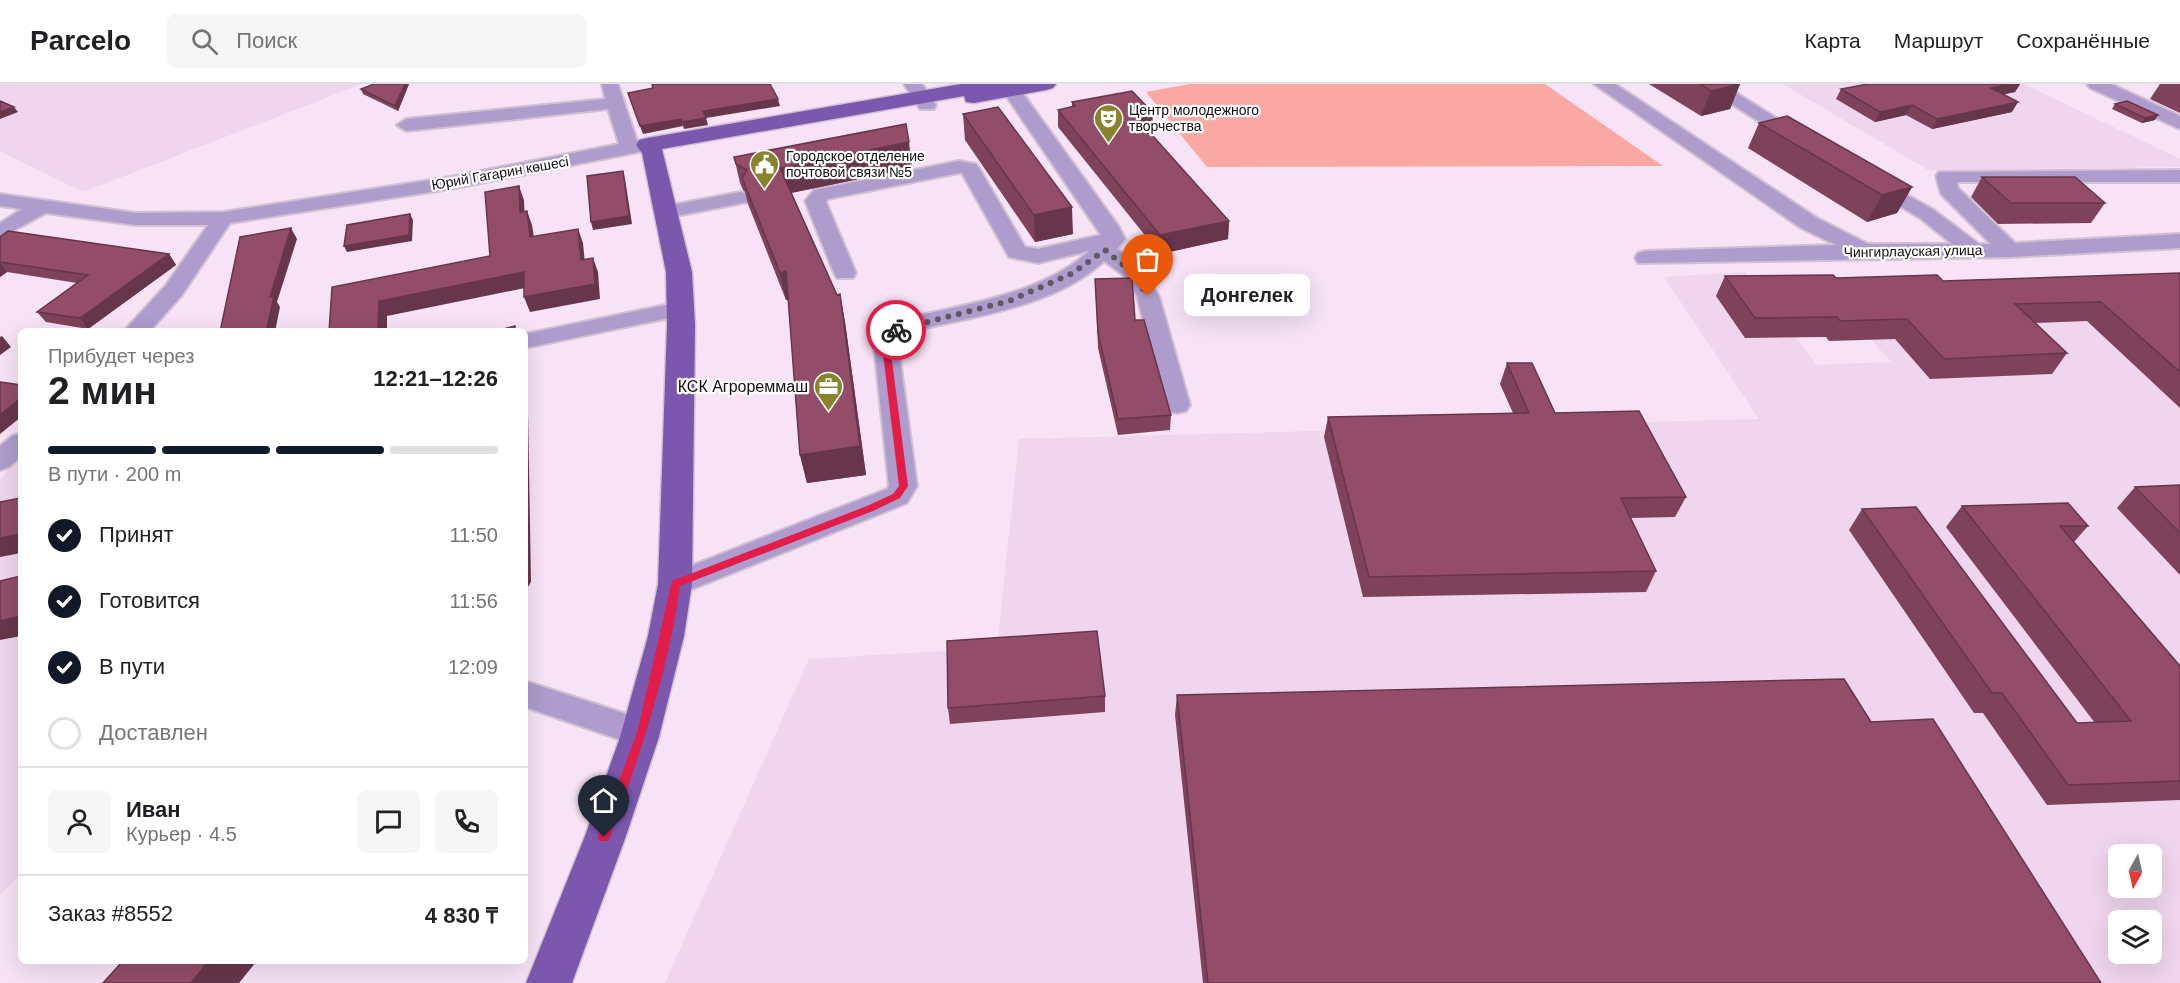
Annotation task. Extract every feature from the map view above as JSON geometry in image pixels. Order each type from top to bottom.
[{"type":"main road","name":"Юрий Гагарин көшесі","points":[[643,149],[921,95],[1047,84]]},
{"type":"main road","points":[[549,983],[642,733],[671,616],[675,584],[679,272],[666,212],[643,149]]},
{"type":"street","points":[[610,84],[616,103],[643,149]]},
{"type":"street","points":[[1602,84],[1809,223],[1863,250]]},
{"type":"street","points":[[1709,84],[1821,152]]},
{"type":"street","points":[[2096,84],[2180,123]]},
{"type":"street","points":[[1005,86],[1108,227],[1109,245],[1132,272],[1148,296],[1177,405]]},
{"type":"street","points":[[406,125],[616,103]]},
{"type":"street","name":"Юрий Гагарин көшесі","points":[[0,200],[136,219],[223,218],[450,183],[643,149]]},
{"type":"street","points":[[845,273],[815,201],[817,197],[821,194],[959,166],[969,168],[1017,252],[1038,256],[1109,245]]},
{"type":"street","points":[[1850,169],[1927,214],[1974,250]]},
{"type":"street","points":[[2010,250],[1948,190],[1946,176],[2180,176]]},
{"type":"street","points":[[666,212],[741,198]]},
{"type":"street","points":[[0,232],[41,207]]},
{"type":"street","points":[[139,328],[174,290],[223,218]]},
{"type":"street","name":"Чингирлауская улица","points":[[1646,258],[1863,250],[2010,250],[2180,241]]},
{"type":"street","points":[[675,584],[897,496],[903,486],[886,345],[889,335],[899,327],[1009,301],[1071,274],[1109,245]]},
{"type":"street","points":[[528,341],[680,309]]},
{"type":"street","points":[[0,461],[18,445]]},
{"type":"street","points":[[528,695],[642,733]]},
{"type":"shaded area","points":[[0,84],[362,84],[83,192],[0,151]]},
{"type":"shaded area","points":[[1190,84],[1545,84],[1663,166],[1207,167],[1146,92]]},
{"type":"shaded area","points":[[1783,84],[2024,84],[2180,159],[2180,167],[1928,170]]},
{"type":"shaded area","points":[[1745,272],[1817,365],[1891,362],[1828,290],[2180,283],[2180,983],[665,983],[809,659],[997,648],[1019,439],[1759,419],[1664,277]]},
{"type":"shaded area","points":[[18,460],[18,877],[0,895],[0,480]]},
{"type":"building","points":[[374,84],[405,84],[395,106],[361,89]]},
{"type":"building","points":[[652,84],[770,84],[778,99],[703,111],[706,118],[682,122],[681,119],[640,126],[628,93],[653,88]]},
{"type":"building","points":[[1700,84],[1740,84],[1711,91]]},
{"type":"building","points":[[1868,84],[2011,84],[1991,88],[2018,102],[1937,119],[1912,105],[1880,112],[1841,89]]},
{"type":"building","points":[[1132,91],[1153,113],[1135,116],[1229,221],[1160,235],[1058,110],[1075,106],[1072,102]]},
{"type":"building","points":[[0,101],[14,107],[0,112]]},
{"type":"building","points":[[2127,101],[2158,115],[2145,118],[2115,104]]},
{"type":"building","points":[[998,107],[1072,207],[1034,215],[963,114]]},
{"type":"building","points":[[1787,116],[1912,187],[1882,195],[1759,123]]},
{"type":"building","points":[[906,124],[909,142],[780,168],[837,295],[840,294],[860,446],[800,455],[786,271],[780,273],[742,178],[747,170],[736,164],[734,157]]},
{"type":"building","points":[[623,171],[629,216],[591,222],[587,176]]},
{"type":"building","points":[[1982,177],[2075,177],[2105,203],[2011,203]]},
{"type":"building","points":[[519,186],[520,212],[527,211],[530,237],[578,229],[581,260],[593,258],[595,284],[524,297],[524,272],[379,301],[378,328],[329,328],[332,287],[490,256],[485,192]]},
{"type":"building","points":[[410,214],[409,235],[344,246],[347,225]]},
{"type":"building","points":[[291,228],[270,297],[274,296],[267,328],[221,328],[240,237]]},
{"type":"building","points":[[8,231],[169,254],[80,318],[37,312],[88,275],[0,262],[0,237]]},
{"type":"building","points":[[2180,273],[2180,372],[2101,302],[2015,304],[2067,353],[1944,359],[1907,319],[1840,321],[1837,317],[1755,318],[1725,276],[1833,275],[1836,278],[1937,275],[1943,281]]},
{"type":"building","points":[[1132,278],[1135,320],[1144,320],[1171,415],[1118,419],[1098,333],[1095,279]]},
{"type":"building","points":[[1507,363],[1532,363],[1555,413],[1639,411],[1686,497],[1621,498],[1656,571],[1369,577],[1328,417],[1529,413]]},
{"type":"building","points":[[0,382],[18,385],[18,400],[0,415]]},
{"type":"building","points":[[2180,485],[2180,533],[2135,487]]},
{"type":"building","points":[[18,499],[18,535],[0,538],[0,502]]},
{"type":"building","points":[[2068,503],[2088,526],[2060,526],[2180,666],[2180,781],[2068,785],[2002,693],[1992,693],[1862,509],[1916,507],[2077,723],[2131,721],[1962,506]]},
{"type":"building","points":[[18,577],[18,617],[0,621],[0,581]]},
{"type":"building","points":[[1097,631],[1105,696],[948,708],[947,641]]},
{"type":"building","points":[[1844,679],[1871,722],[1933,719],[2101,983],[1208,983],[1177,695]]},
{"type":"building","points":[[120,964],[206,964],[191,983],[103,983]]},
{"type":"way so far","points":[[896,330],[899,327],[957,312],[1009,301],[1071,274],[1105,250],[1132,272],[1148,296]]},
{"type":"place","name":"Центр молодежного творчества","points":[[1108,144]]},
{"type":"place","name":"Городское отделение почтовой связи №5","points":[[765,190]]},
{"type":"place","name":"Донгелек","points":[[1148,296]]},
{"type":"place","name":"КСК Агрореммаш","points":[[829,412]]},
{"type":"route","points":[[604,837],[642,733],[671,616],[675,584],[870,508],[897,496],[903,486],[886,345],[889,335],[896,330]]}]
